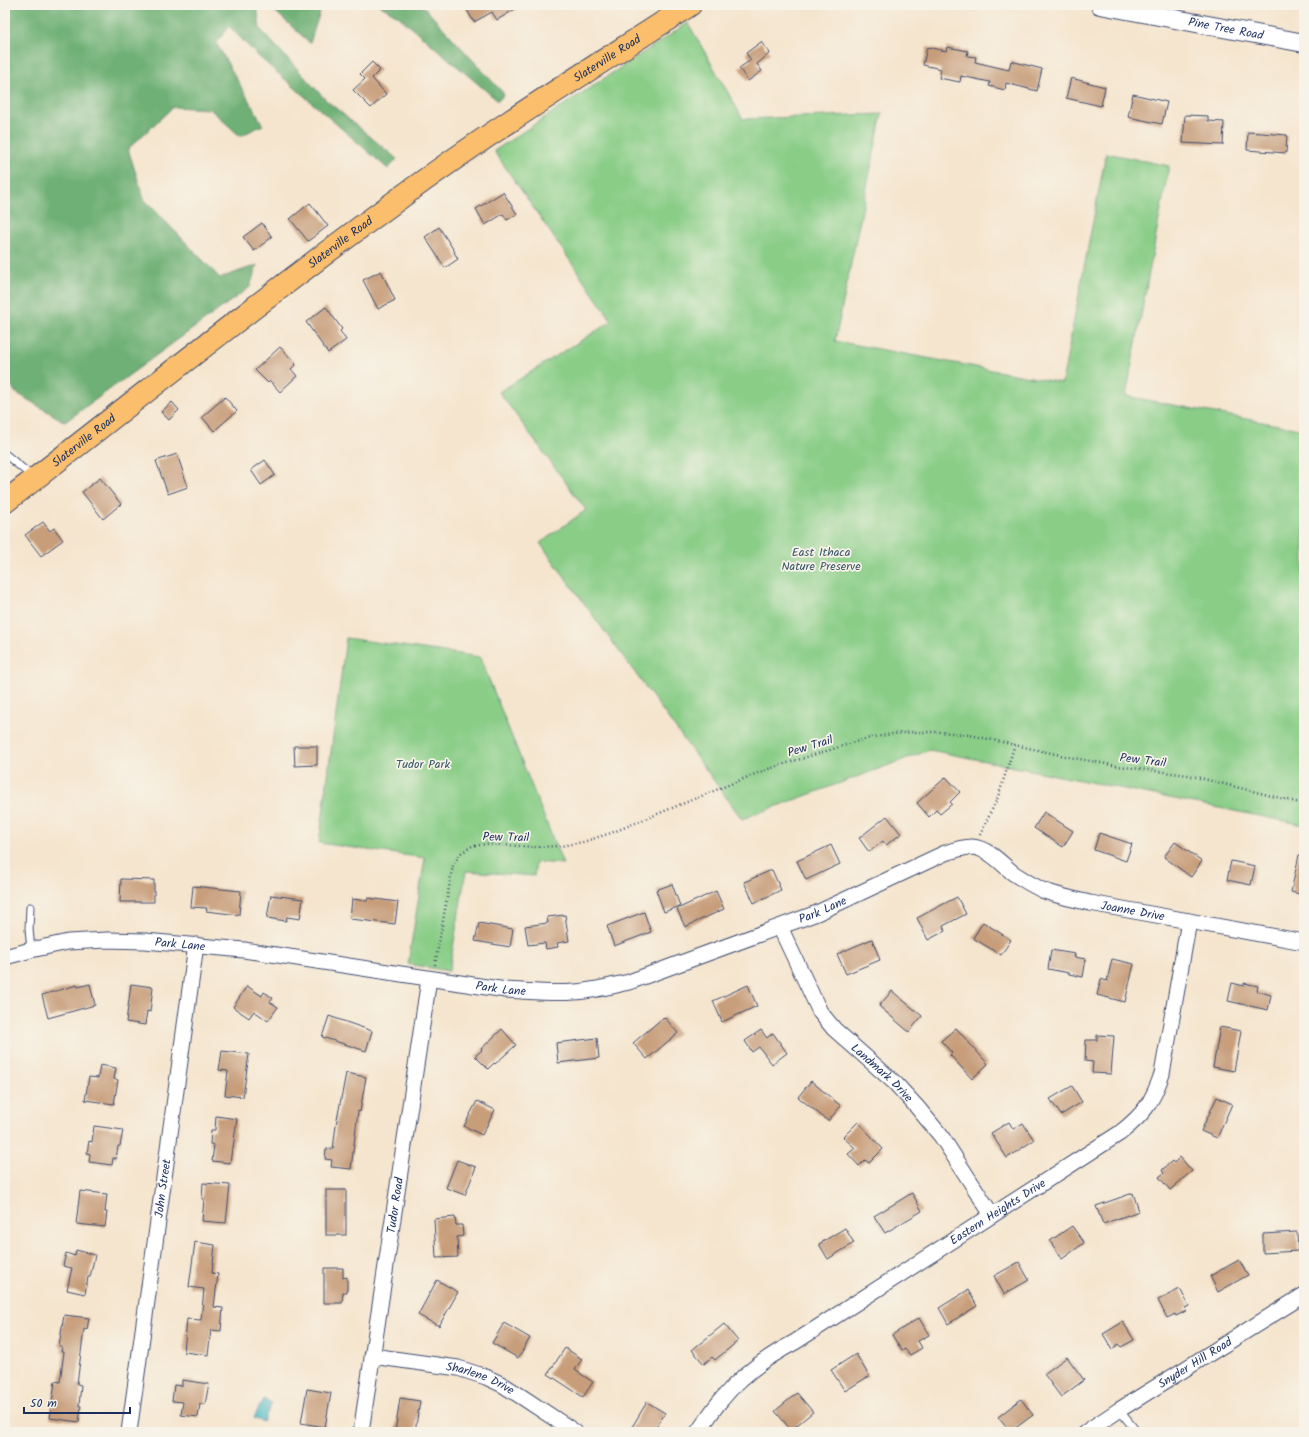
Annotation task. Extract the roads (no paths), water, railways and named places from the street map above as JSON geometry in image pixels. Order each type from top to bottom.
[{"type":"highway","name":"Slaterville Road","points":[[5,502],[401,197],[502,127],[690,5]]},
{"type":"street","name":"Pine Tree Road","points":[[1100,5],[1304,43]]},
{"type":"street","name":"Joanne Drive","points":[[974,847],[991,855],[1014,874],[1043,890],[1063,897],[1304,942]]},
{"type":"street","name":"Park Lane","points":[[5,957],[68,942],[107,940],[145,941],[244,950],[506,990],[546,993],[574,992],[629,982],[817,913],[945,853],[962,848],[974,847]]},
{"type":"street","name":"Eastern Heights Drive","points":[[698,1432],[721,1400],[735,1384],[770,1356],[795,1342],[1120,1133],[1136,1121],[1147,1108],[1156,1092],[1162,1074],[1189,921]]},
{"type":"street","name":"Landmark Drive","points":[[780,927],[820,1012],[840,1035],[895,1083],[917,1107],[941,1136],[992,1215]]},
{"type":"street","name":"John Street","points":[[129,1432],[196,945]]},
{"type":"street","name":"Tudor Road","points":[[361,1432],[429,979]]},
{"type":"street","name":"Snyder Hill Road","points":[[1086,1432],[1304,1295]]},
{"type":"street","name":"Sharlene Drive","points":[[372,1356],[458,1368],[486,1377],[516,1393],[575,1432]]},
{"type":"lane","points":[[5,454],[35,478]]},
{"type":"lane","points":[[30,906],[29,929],[31,950]]},
{"type":"lane","points":[[1119,1410],[1138,1432]]},
{"type":"water","points":[[263,1399],[272,1403],[263,1422],[254,1418]]},
{"type":"park label","name":"East Ithaca Nature Preserve","points":[[821,559]]},
{"type":"park label","name":"Tudor Park","points":[[423,764]]}]
